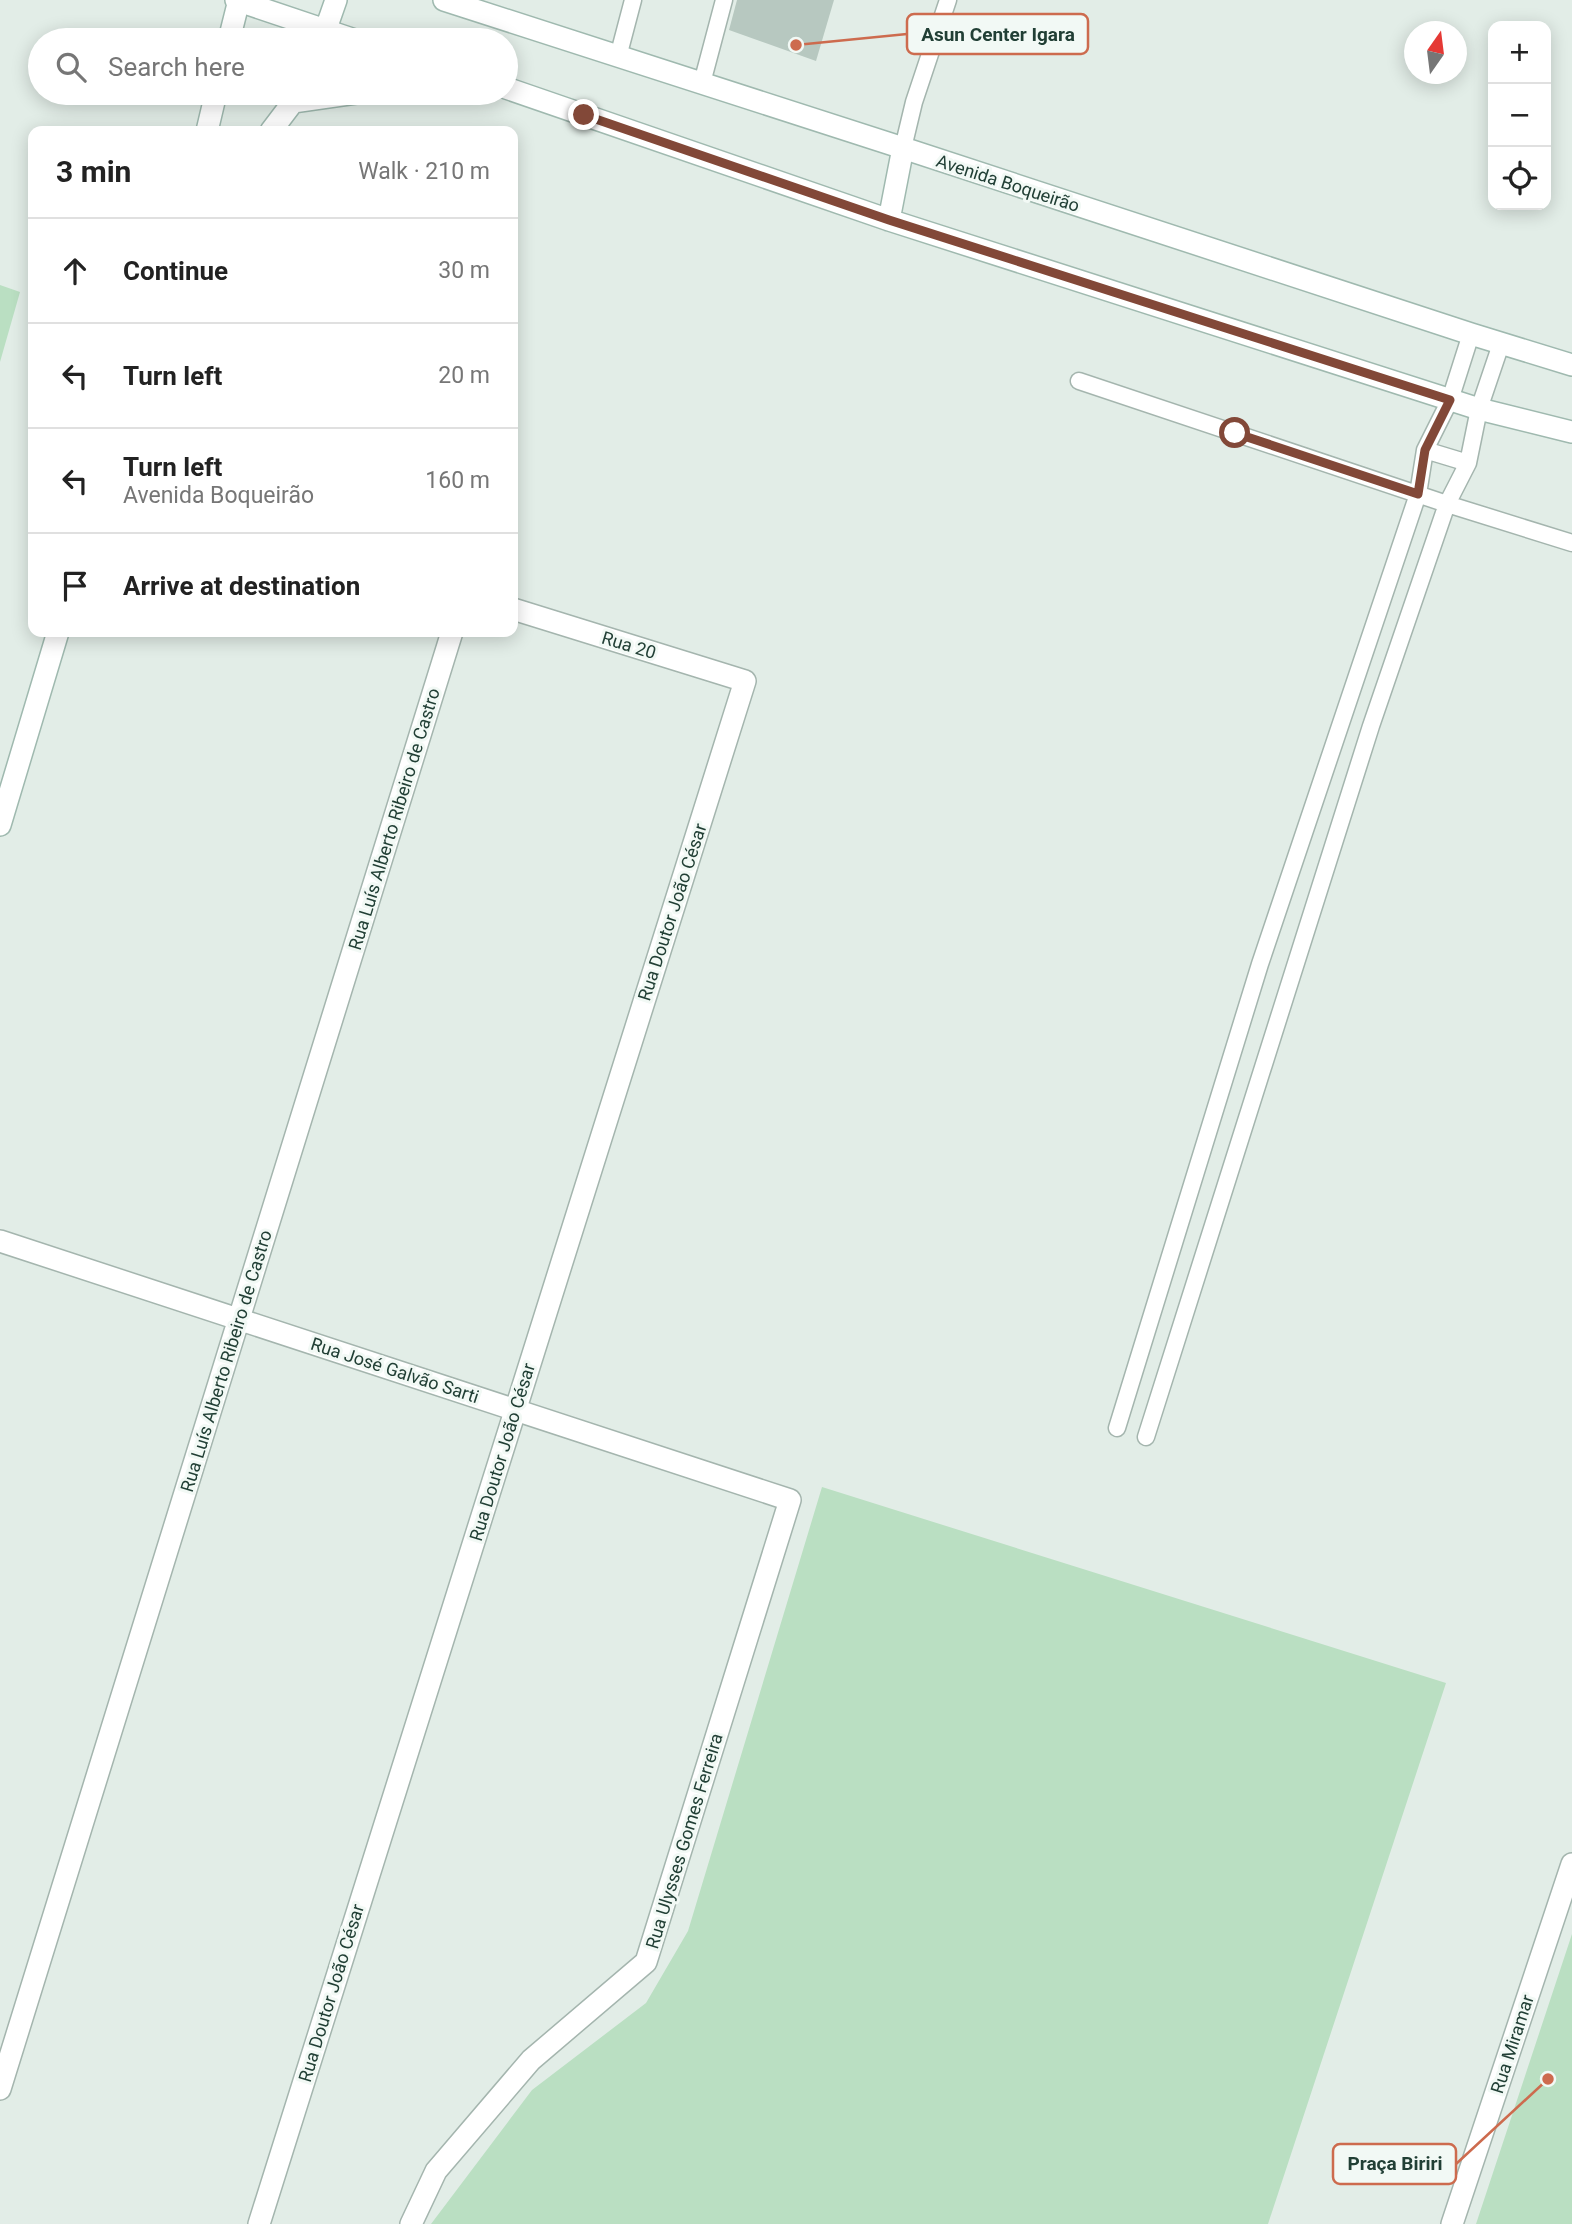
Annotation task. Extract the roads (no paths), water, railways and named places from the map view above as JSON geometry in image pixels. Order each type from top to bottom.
[{"type":"street","points":[[232,28],[238,0],[305,28]]},
{"type":"street","points":[[327,28],[336,0]]},
{"type":"street","name":"Avenida Boqueirão","points":[[444,0],[1572,365]]},
{"type":"street","points":[[518,92],[889,220],[1450,400],[1572,432]]},
{"type":"street","points":[[208,126],[213,105]]},
{"type":"street","points":[[275,126],[290,105]]},
{"type":"street","points":[[889,220],[904,148]]},
{"type":"street","name":"Rua 20","points":[[518,611],[745,681]]},
{"type":"street","points":[[0,825],[56,637]]},
{"type":"street","name":"Rua Luís Alberto Ribeiro de Castro","points":[[0,2089],[450,637]]},
{"type":"street","name":"Rua Doutor João César","points":[[259,2224],[745,681]]},
{"type":"street","name":"Rua José Galvão Sarti","points":[[0,1241],[790,1500]]},
{"type":"street","name":"Rua Ulysses Gomes Ferreira","points":[[411,2224],[436,2171],[531,2060],[646,1962],[790,1500]]},
{"type":"street","name":"Rua Miramar","points":[[1452,2224],[1572,1864]]},
{"type":"lane","points":[[618,57],[633,0]]},
{"type":"lane","points":[[702,83],[724,0]]},
{"type":"lane","points":[[904,148],[914,102],[948,0]]},
{"type":"lane","points":[[1116,1428],[1260,964],[1418,494],[1425,450],[1450,400],[1471,334]]},
{"type":"lane","points":[[1146,1437],[1367,739],[1447,504],[1468,463],[1479,409],[1501,344]]},
{"type":"lane","points":[[1079,381],[1447,504],[1572,542]]},
{"type":"lane","points":[[1425,450],[1468,463]]},
{"type":"place","name":"Asun Center Igara","points":[[796,45]]},
{"type":"place","name":"Praça Biriri","points":[[1548,2079]]}]
